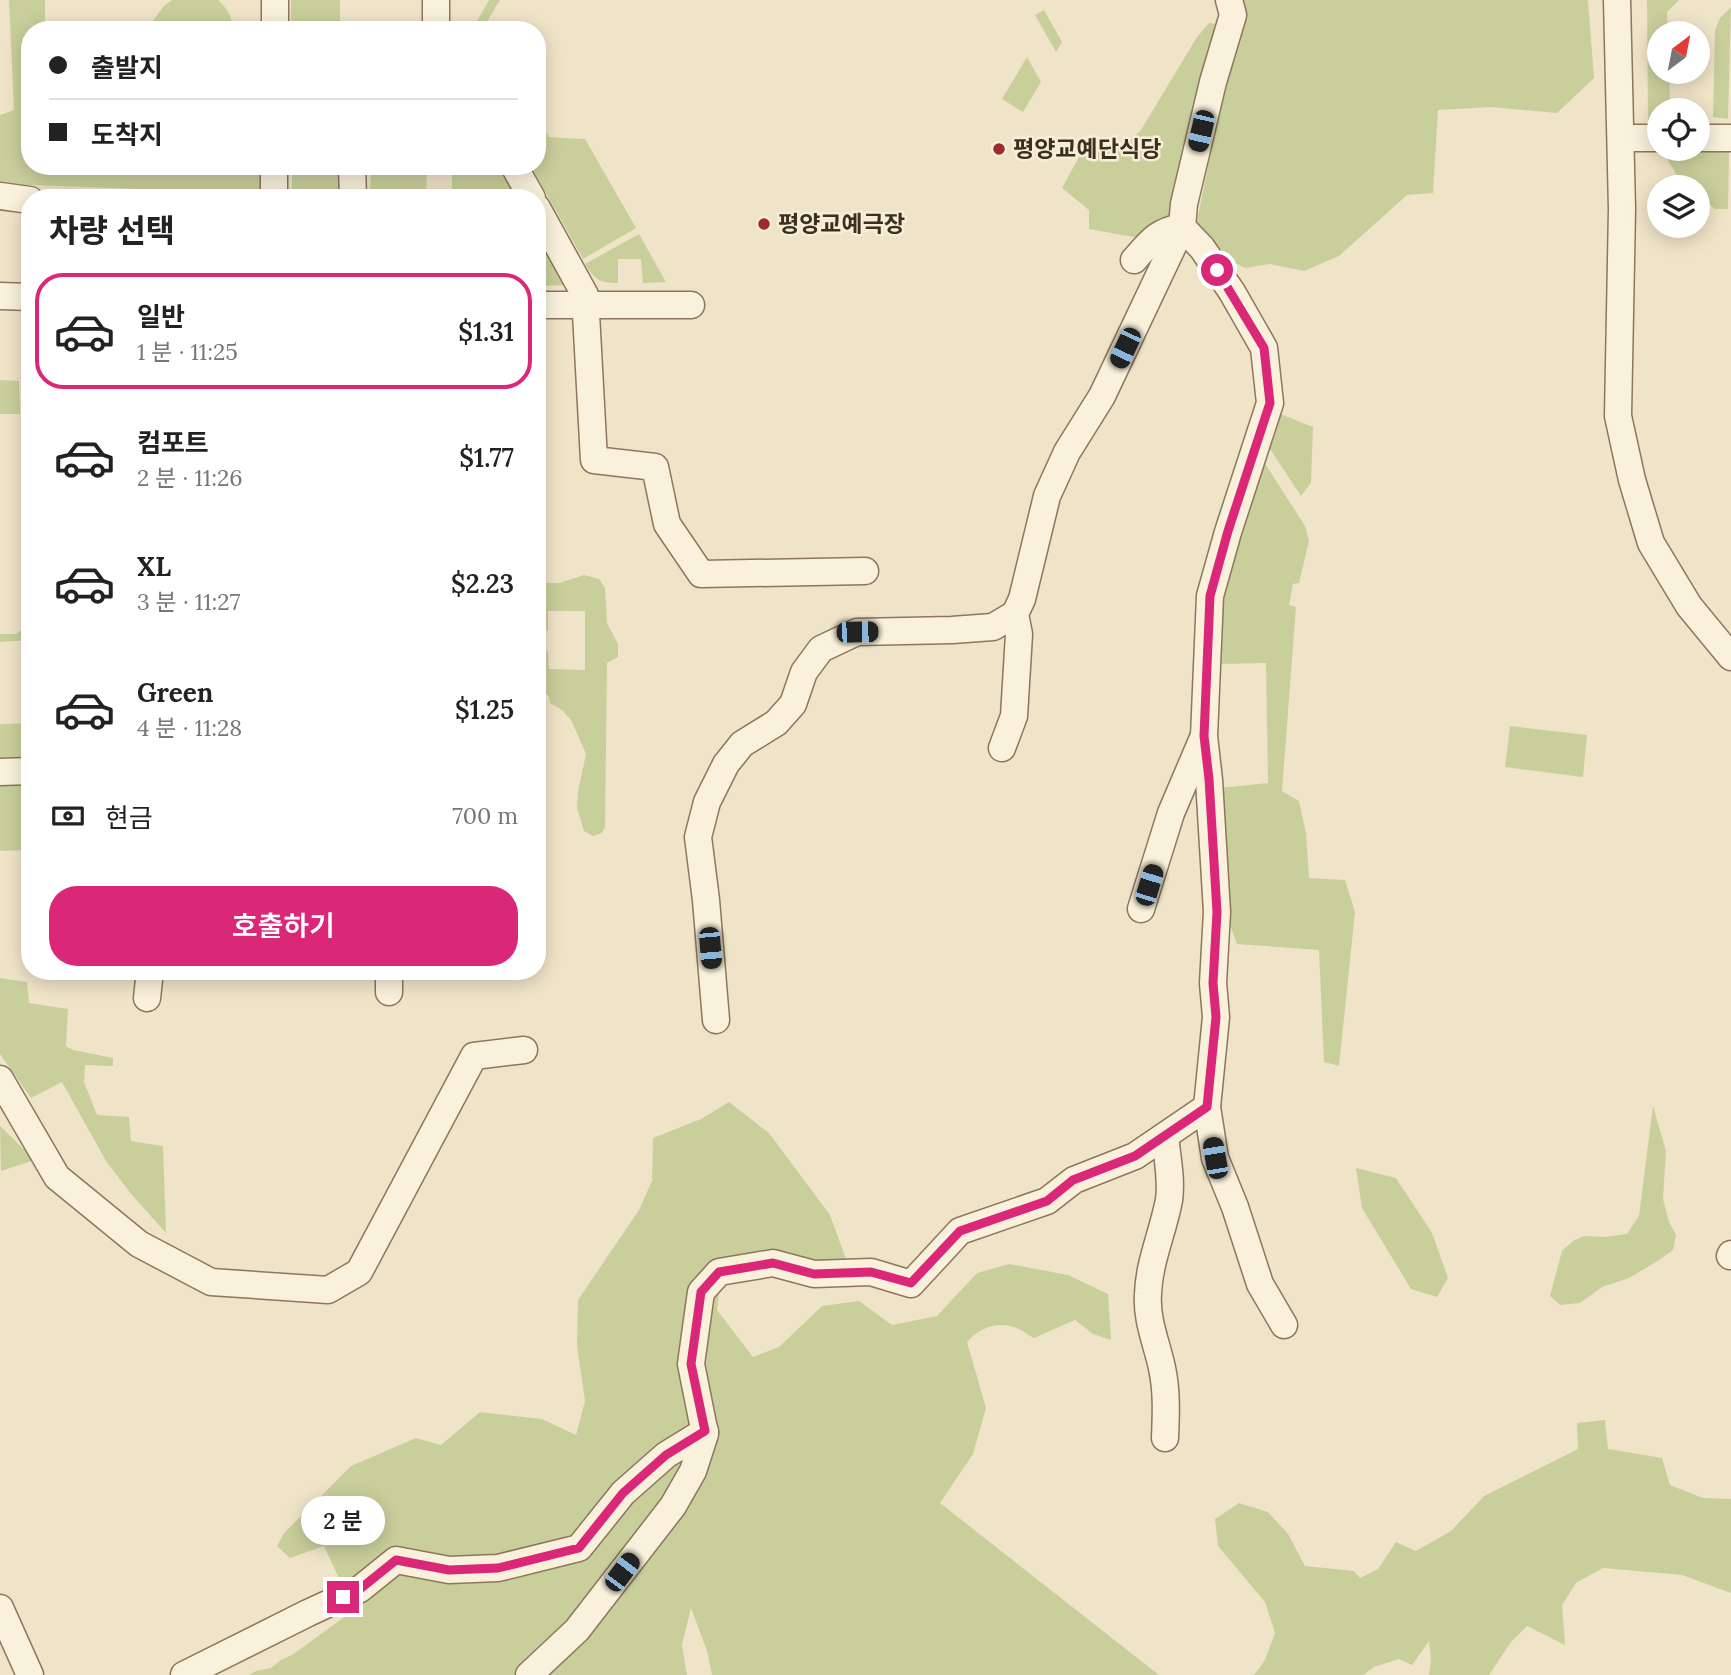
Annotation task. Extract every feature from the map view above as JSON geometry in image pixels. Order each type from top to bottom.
[{"type":"street","points":[[275,0],[275,21]]},
{"type":"street","points":[[436,0],[436,21]]},
{"type":"street","points":[[1002,748],[1014,716],[1018,634],[1015,614],[1022,599],[1047,496],[1067,452],[1102,396],[1182,227],[1184,204],[1213,82],[1233,15],[1229,0]]},
{"type":"street","points":[[1617,0],[1622,209],[1618,416],[1632,480],[1651,543],[1689,606],[1731,657]]},
{"type":"street","points":[[1621,138],[1647,138]]},
{"type":"street","points":[[1710,138],[1731,138]]},
{"type":"street","points":[[0,196],[21,199]]},
{"type":"street","points":[[546,224],[585,295],[594,460],[654,467],[667,524],[701,574],[865,571]]},
{"type":"street","points":[[1134,260],[1151,240],[1167,229],[1182,227]]},
{"type":"street","points":[[1182,227],[1202,248],[1232,292],[1264,348],[1270,403],[1228,531],[1210,596],[1204,736],[1217,912],[1213,983],[1216,1017],[1207,1107],[1215,1158],[1260,1284],[1284,1325]]},
{"type":"street","points":[[0,296],[21,297]]},
{"type":"street","points":[[546,305],[691,306]]},
{"type":"street","points":[[716,1020],[698,837],[708,802],[726,764],[742,744],[776,723],[793,704],[804,672],[821,649],[857,632],[993,627],[1015,614]]},
{"type":"street","points":[[1141,909],[1171,813],[1204,736]]},
{"type":"street","points":[[0,772],[21,771]]},
{"type":"street","points":[[147,998],[149,980]]},
{"type":"street","points":[[0,1079],[57,1177],[139,1244],[211,1282],[328,1290],[359,1272],[474,1056],[524,1050]]},
{"type":"street","points":[[529,1675],[577,1630],[673,1506],[693,1471],[705,1431],[691,1364],[701,1292],[719,1272],[773,1263],[814,1274],[871,1272],[911,1283],[960,1231],[1047,1201],[1073,1180],[1135,1156],[1207,1107]]},
{"type":"street","points":[[1165,1136],[1169,1198],[1147,1297],[1151,1327],[1163,1370],[1166,1395],[1165,1438]]},
{"type":"street","points":[[184,1675],[360,1589],[396,1560],[449,1570],[498,1568],[579,1548],[623,1493],[666,1455],[705,1431]]},
{"type":"street","points":[[0,1608],[30,1675]]},
{"type":"green space","points":[[9,0],[45,0],[45,21],[21,21],[21,175],[261,175],[261,189],[141,189],[0,184],[0,115],[14,110]]},
{"type":"green space","points":[[172,0],[218,0],[232,21],[153,21]]},
{"type":"green space","points":[[291,0],[340,0],[340,21],[291,21]]},
{"type":"green space","points":[[489,0],[500,0],[487,21],[477,21]]},
{"type":"green space","points":[[1241,0],[1588,0],[1594,78],[1557,113],[1491,107],[1438,110],[1433,193],[1407,195],[1339,256],[1304,271],[1270,264],[1245,268],[1213,252],[1196,226],[1215,132],[1244,18]]},
{"type":"green space","points":[[1647,0],[1679,0],[1667,12],[1667,21],[1647,21]]},
{"type":"green space","points":[[1731,7],[1728,119],[1713,117],[1715,30],[1720,18]]},
{"type":"green space","points":[[1044,10],[1062,42],[1056,52],[1035,15]]},
{"type":"green space","points":[[1209,23],[1219,24],[1175,215],[1145,239],[1089,229],[1089,210],[1062,188],[1086,144],[1125,145],[1141,130],[1197,37]]},
{"type":"green space","points":[[1027,57],[1041,82],[1023,112],[1002,99]]},
{"type":"green space","points":[[1648,84],[1669,84],[1670,98],[1648,98]]},
{"type":"green space","points":[[546,132],[549,137],[585,139],[636,228],[583,259],[536,175],[546,175]]},
{"type":"green space","points":[[1710,150],[1729,150],[1728,209],[1715,209],[1710,205],[1710,175],[1677,175],[1668,161],[1710,161]]},
{"type":"green space","points":[[292,175],[339,175],[339,189],[292,189]]},
{"type":"green space","points":[[371,175],[427,175],[426,189],[370,189]]},
{"type":"green space","points":[[452,175],[508,175],[517,189],[452,189]]},
{"type":"green space","points":[[639,234],[666,282],[643,283],[641,259],[618,259],[618,283],[598,280],[585,264]]},
{"type":"green space","points":[[546,241],[568,285],[546,286]]},
{"type":"green space","points":[[0,380],[19,381],[20,414],[0,414]]},
{"type":"green space","points":[[1278,413],[1313,427],[1311,483],[1301,496],[1270,449],[1269,437]]},
{"type":"green space","points":[[1266,465],[1305,526],[1309,541],[1299,583],[1293,584],[1289,605],[1296,607],[1282,791],[1299,801],[1306,833],[1309,878],[1345,880],[1355,912],[1339,1066],[1324,1062],[1319,950],[1237,944],[1224,908],[1219,788],[1268,783],[1266,663],[1221,664],[1218,615],[1256,472]]},
{"type":"green space","points":[[584,575],[599,579],[605,588],[607,623],[618,644],[618,657],[607,663],[605,827],[602,833],[593,836],[584,831],[577,808],[586,754],[571,720],[562,710],[550,703],[546,694],[546,651],[549,669],[585,670],[585,611],[548,611],[546,631],[546,583],[559,583]]},
{"type":"green space","points":[[21,630],[21,641],[0,642],[0,634],[16,634]]},
{"type":"green space","points":[[21,723],[21,764],[0,765],[0,724]]},
{"type":"green space","points":[[1510,726],[1587,735],[1583,777],[1505,767]]},
{"type":"green space","points":[[21,784],[21,850],[0,851],[0,785]]},
{"type":"green space","points":[[0,978],[27,982],[29,1003],[68,1009],[66,1046],[73,1050],[113,1058],[113,1066],[85,1065],[84,1082],[97,1115],[129,1117],[131,1141],[163,1146],[166,1233],[106,1161],[62,1082],[31,1098],[0,1054]]},
{"type":"green space","points":[[729,1102],[769,1133],[830,1215],[846,1259],[816,1263],[723,1260],[717,1310],[753,1357],[779,1347],[822,1306],[859,1301],[892,1325],[937,1316],[977,1273],[1009,1264],[1068,1275],[1108,1294],[1111,1340],[1093,1334],[1075,1320],[1034,1338],[1014,1327],[994,1326],[976,1333],[967,1342],[986,1408],[973,1454],[940,1503],[1159,1675],[712,1675],[707,1651],[691,1608],[682,1645],[687,1675],[249,1675],[271,1668],[350,1613],[352,1606],[324,1546],[290,1558],[277,1546],[284,1533],[351,1466],[416,1438],[441,1445],[480,1412],[542,1419],[576,1435],[585,1401],[577,1346],[578,1300],[639,1210],[652,1181],[653,1138],[701,1119]]},
{"type":"green space","points":[[1653,1106],[1666,1151],[1663,1199],[1669,1222],[1676,1235],[1673,1250],[1629,1278],[1602,1287],[1580,1303],[1560,1305],[1550,1296],[1562,1251],[1584,1236],[1627,1234],[1639,1216]]},
{"type":"green space","points":[[0,1126],[35,1160],[1,1171]]},
{"type":"green space","points":[[1356,1168],[1396,1178],[1432,1233],[1448,1278],[1437,1297],[1411,1289],[1362,1208]]},
{"type":"green space","points":[[1605,1420],[1608,1449],[1662,1458],[1670,1485],[1703,1498],[1731,1499],[1731,1593],[1682,1575],[1603,1568],[1576,1583],[1562,1605],[1565,1645],[1527,1626],[1511,1642],[1489,1675],[1429,1675],[1429,1641],[1412,1665],[1399,1659],[1374,1667],[1363,1675],[1254,1675],[1265,1660],[1275,1633],[1265,1602],[1218,1546],[1215,1519],[1239,1503],[1268,1512],[1288,1534],[1305,1566],[1354,1571],[1360,1578],[1378,1569],[1396,1542],[1416,1551],[1451,1531],[1484,1496],[1578,1449],[1577,1423]]},
{"type":"place","name":"평양교예단식당","points":[[999,149]]},
{"type":"place","name":"평양교예극장","points":[[764,224]]},
{"type":"route","points":[[343,1597],[360,1589],[396,1560],[449,1570],[498,1568],[579,1548],[623,1493],[666,1455],[705,1431],[691,1364],[701,1292],[719,1272],[773,1263],[814,1274],[871,1272],[911,1283],[960,1231],[1047,1201],[1073,1180],[1135,1156],[1207,1107],[1216,1017],[1213,983],[1217,912],[1204,736],[1210,596],[1228,531],[1270,403],[1264,348],[1217,270]]}]
